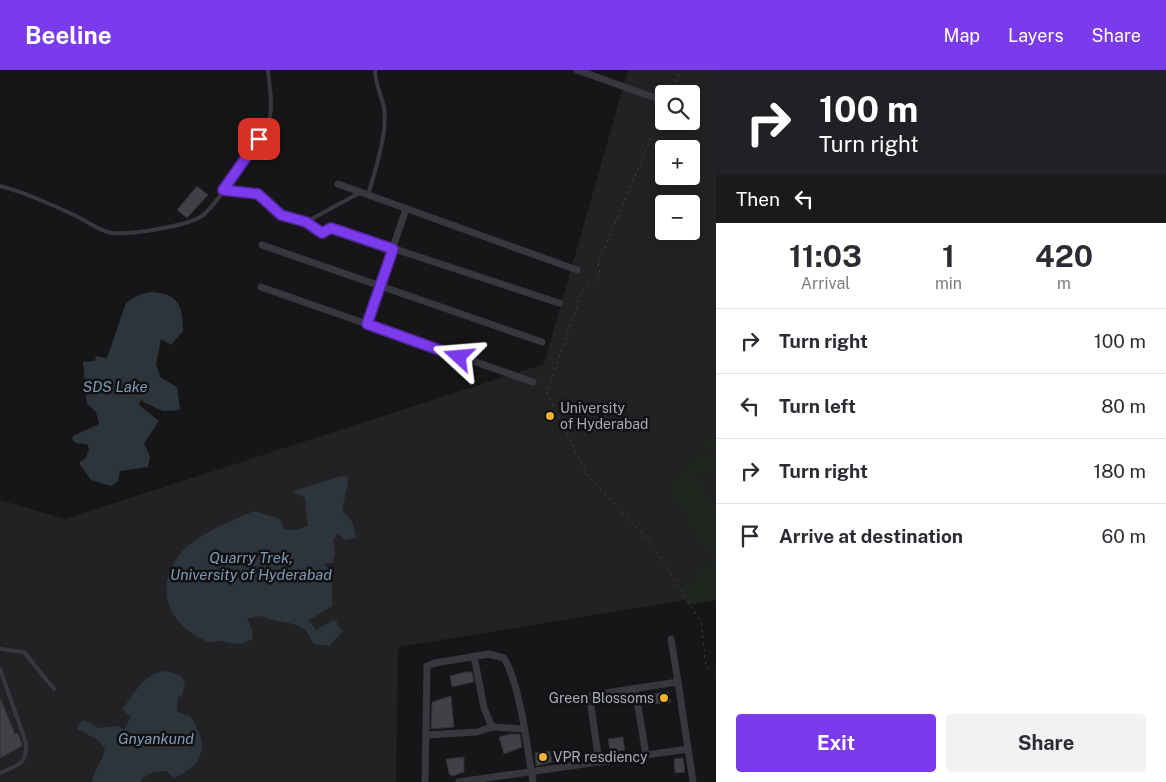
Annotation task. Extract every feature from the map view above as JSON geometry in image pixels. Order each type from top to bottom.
[{"type":"street","points":[[577,70],[655,98]]},
{"type":"street","points":[[338,184],[578,270]]},
{"type":"street","points":[[367,324],[406,209]]},
{"type":"street","points":[[331,228],[558,303]]},
{"type":"street","points":[[262,245],[542,342]]},
{"type":"street","points":[[261,287],[533,382]]},
{"type":"street","points":[[671,639],[693,782]]},
{"type":"street","points":[[425,782],[427,736],[426,666],[435,662],[489,654],[504,658],[509,668],[525,729],[533,782]]},
{"type":"street","points":[[474,656],[484,708],[492,728]]},
{"type":"street","points":[[599,762],[590,699],[592,695],[678,682]]},
{"type":"street","points":[[635,688],[646,755]]},
{"type":"street","points":[[427,736],[477,732],[492,728],[525,729]]},
{"type":"street","points":[[459,782],[487,780],[532,771],[688,749]]},
{"type":"lane","points":[[0,186],[25,193],[112,233],[169,227],[203,216],[259,139],[270,116],[268,70]]},
{"type":"lane","points":[[306,222],[364,194],[376,166],[383,125],[384,108],[374,70]]},
{"type":"lane","points":[[223,190],[258,194],[281,215],[306,222],[322,233],[331,228]]},
{"type":"lane","points":[[0,649],[24,652],[54,690]]},
{"type":"lane","points":[[0,669],[26,743],[26,755],[21,763],[0,773]]},
{"type":"path","points":[[674,85],[681,70]]},
{"type":"path","points":[[655,129],[598,263],[600,273],[595,282],[582,291],[547,393],[587,474],[650,543],[701,622],[706,666],[716,674]]},
{"type":"shaded area","name":"University of Hyderabad","points":[[628,70],[716,70],[716,595],[398,647],[396,782],[0,782],[0,500],[65,519],[544,364]]},
{"type":"shaded area","points":[[716,435],[716,476],[694,472],[716,511],[716,600],[688,605],[682,585],[692,583],[697,573],[709,565],[710,553],[691,530],[687,510],[667,495],[673,484],[696,456],[713,457],[715,450],[702,447],[702,438]]},
{"type":"water","name":"SDS Lake","points":[[150,292],[173,298],[180,307],[182,314],[183,331],[171,345],[161,339],[156,364],[160,377],[177,387],[180,410],[163,411],[143,402],[142,398],[139,405],[159,421],[144,443],[150,457],[148,467],[120,471],[118,481],[111,486],[91,480],[79,463],[86,458],[89,449],[87,444],[76,443],[72,439],[73,436],[99,424],[96,412],[87,404],[83,362],[95,361],[96,356],[107,358],[126,303],[138,295]]},
{"type":"water","name":"Quarry Trek, University of Hyderabad","points":[[341,476],[348,477],[343,512],[352,523],[356,538],[344,540],[338,533],[333,540],[335,553],[332,563],[323,564],[332,573],[332,606],[309,620],[316,630],[333,620],[337,622],[337,625],[343,631],[329,646],[314,644],[301,627],[263,616],[247,618],[252,629],[253,639],[240,644],[220,641],[208,642],[184,627],[170,608],[167,597],[169,573],[181,552],[200,537],[254,511],[280,519],[284,529],[296,530],[308,526],[305,498],[293,491]]},
{"type":"water","name":"Gnyankund","points":[[167,671],[181,676],[185,683],[182,696],[178,697],[177,712],[190,716],[196,726],[202,744],[198,760],[185,772],[174,778],[166,771],[153,772],[142,779],[141,782],[92,782],[105,748],[98,740],[77,729],[79,723],[85,720],[98,728],[117,726],[124,729],[131,717],[122,709],[146,679],[152,675]]},
{"type":"building","points":[[197,186],[208,195],[187,218],[177,210]]},
{"type":"building","points":[[472,672],[474,682],[452,687],[450,676]]},
{"type":"building","points":[[668,692],[671,702],[647,705],[644,695]]},
{"type":"building","points":[[451,696],[454,727],[431,729],[432,702]]},
{"type":"building","points":[[0,697],[15,734],[18,733],[22,746],[0,758]]},
{"type":"building","points":[[520,734],[522,747],[504,754],[499,737]]},
{"type":"building","points":[[623,737],[625,750],[610,752],[608,739]]},
{"type":"building","name":"VPR resdiency","points":[[550,751],[552,762],[536,766],[535,753]]},
{"type":"building","points":[[464,757],[464,772],[453,776],[449,774],[446,759]]},
{"type":"building","points":[[683,758],[685,772],[675,773],[674,759]]},
{"type":"place","name":"University of Hyderabad","points":[[550,416]]},
{"type":"place","name":"Green Blossoms","points":[[664,698]]},
{"type":"place","name":"VPR resdiency","points":[[543,757]]},
{"type":"route","points":[[259,139],[223,190],[231,189],[258,194],[281,215],[299,222],[306,222],[322,233],[331,228],[393,249],[367,324],[459,357]]}]
